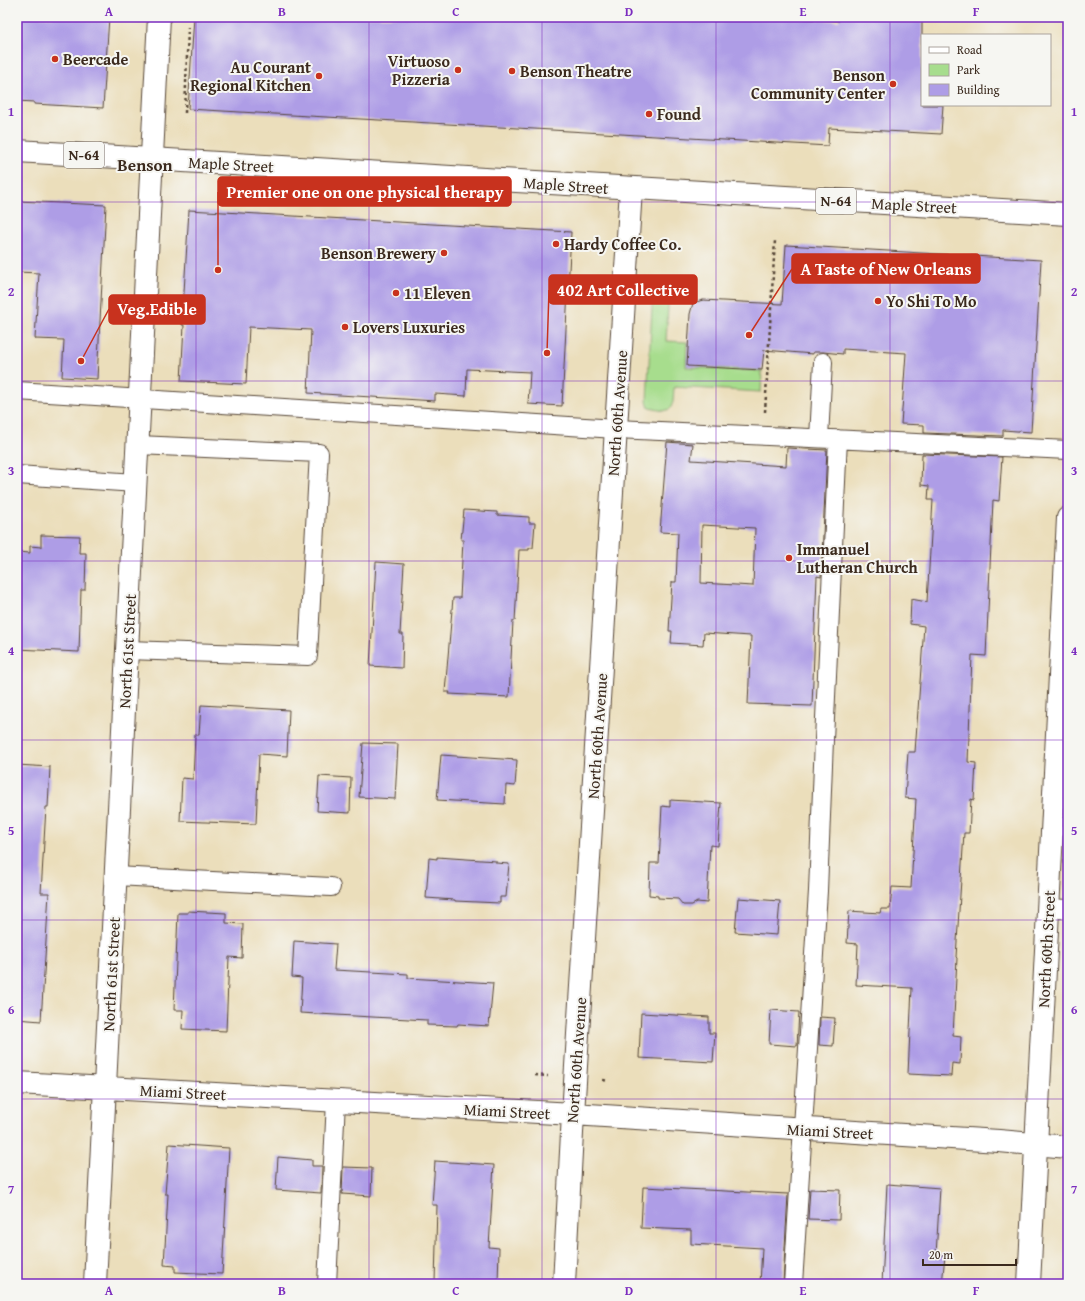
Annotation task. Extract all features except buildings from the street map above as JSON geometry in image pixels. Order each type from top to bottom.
[{"type":"street","name":"North 61st Street","points":[[94,1284],[159,17]]},
{"type":"street","name":"Maple Street","points":[[17,151],[1068,214]]},
{"type":"street","name":"North 60th Avenue","points":[[564,1284],[573,1114],[631,189]]},
{"type":"street","name":"North 60th Street","points":[[1029,1284],[1036,1143],[1058,909],[1068,518]]},
{"type":"street","name":"Miami Street","points":[[17,1083],[573,1114],[1036,1143],[1068,1147]]},
{"type":"lane","points":[[819,438],[823,362]]},
{"type":"lane","points":[[17,392],[616,429],[1068,450]]},
{"type":"lane","points":[[793,1284],[818,891],[838,439]]},
{"type":"lane","points":[[127,650],[308,656],[319,452],[138,445]]},
{"type":"lane","points":[[17,474],[136,483]]},
{"type":"lane","points":[[116,876],[331,887]]},
{"type":"lane","points":[[327,1284],[336,1101]]},
{"type":"path","points":[[185,113],[188,25]]},
{"type":"path","points":[[766,393],[775,240]]},
{"type":"path","points":[[535,1075],[553,1077]]},
{"type":"green space","points":[[653,289],[669,290],[666,341],[687,342],[686,367],[762,371],[761,392],[674,387],[673,402],[670,409],[664,411],[649,408],[647,401]]},
{"type":"place","name":"Beercade","points":[[55,59]]},
{"type":"place","name":"Virtuoso Pizzeria","points":[[458,70]]},
{"type":"place","name":"Benson Theatre","points":[[512,71]]},
{"type":"place","name":"Au Courant Regional Kitchen","points":[[319,76]]},
{"type":"place","name":"Benson Community Center","points":[[893,84]]},
{"type":"place","name":"Found","points":[[649,114]]},
{"type":"place","name":"Hardy Coffee Co.","points":[[556,244]]},
{"type":"place","name":"Benson Brewery","points":[[444,253]]},
{"type":"place","name":"Premier one on one physical therapy","points":[[218,270]]},
{"type":"place","name":"11 Eleven","points":[[396,293]]},
{"type":"place","name":"Yo Shi To Mo","points":[[878,301]]},
{"type":"place","name":"Lovers Luxuries","points":[[345,327]]},
{"type":"place","name":"A Taste of New Orleans","points":[[749,335]]},
{"type":"place","name":"402 Art Collective","points":[[547,353]]},
{"type":"place","name":"Veg.Edible","points":[[81,361]]},
{"type":"place","name":"Immanuel Lutheran Church","points":[[789,558]]},
{"type":"district","name":"Benson","points":[[145,165]]}]
